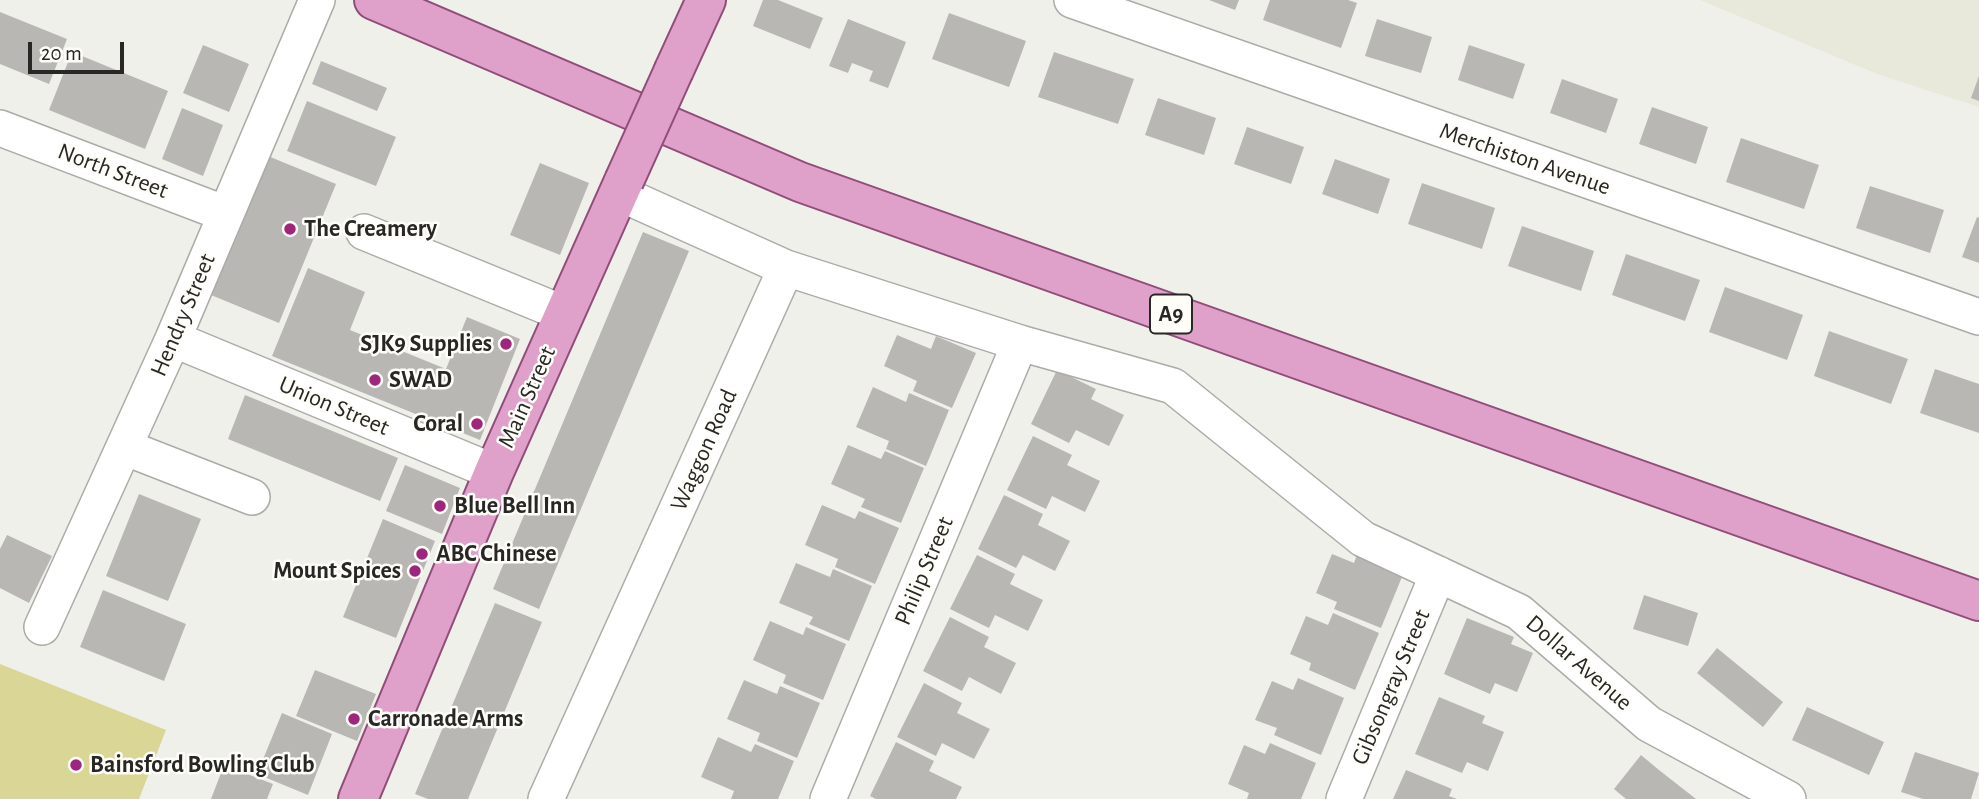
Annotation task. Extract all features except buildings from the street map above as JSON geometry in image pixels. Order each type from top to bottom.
[{"type":"main road","name":"A9","points":[[374,0],[800,182],[1979,601]]},
{"type":"main road","name":"Main Street","points":[[358,799],[494,472],[706,0]]},
{"type":"street","name":"Hendry Street","points":[[42,627],[173,339],[317,0]]},
{"type":"street","name":"Merchiston Avenue","points":[[1072,0],[1979,317]]},
{"type":"street","name":"North Street","points":[[0,128],[226,214]]},
{"type":"street","points":[[621,187],[786,268]]},
{"type":"street","points":[[364,232],[565,313]]},
{"type":"street","name":"Dollar Avenue","points":[[786,268],[1020,343],[1173,386],[1363,539],[1519,612],[1649,724],[1788,799]]},
{"type":"street","name":"Waggon Road","points":[[546,799],[786,268]]},
{"type":"street","name":"Union Street","points":[[173,339],[494,472]]},
{"type":"street","name":"Philip Street","points":[[828,799],[1020,343]]},
{"type":"street","points":[[124,447],[252,497]]},
{"type":"street","name":"Gibsongray Street","points":[[1344,799],[1438,574]]},
{"type":"shaded area","points":[[1700,0],[1979,0],[1979,107],[1877,74]]},
{"type":"shaded area","name":"Bainsford Bowling Club","points":[[0,664],[166,730],[139,799],[0,799]]},
{"type":"place","name":"The Creamery","points":[[290,229]]},
{"type":"place","name":"SJK9 Supplies","points":[[506,344]]},
{"type":"place","name":"SWAD","points":[[375,380]]},
{"type":"place","name":"Coral","points":[[477,424]]},
{"type":"place","name":"Blue Bell Inn","points":[[440,506]]},
{"type":"place","name":"ABC Chinese","points":[[422,554]]},
{"type":"place","name":"Mount Spices","points":[[415,571]]},
{"type":"place","name":"Carronade Arms","points":[[354,719]]},
{"type":"place","name":"Bainsford Bowling Club","points":[[76,765]]}]
